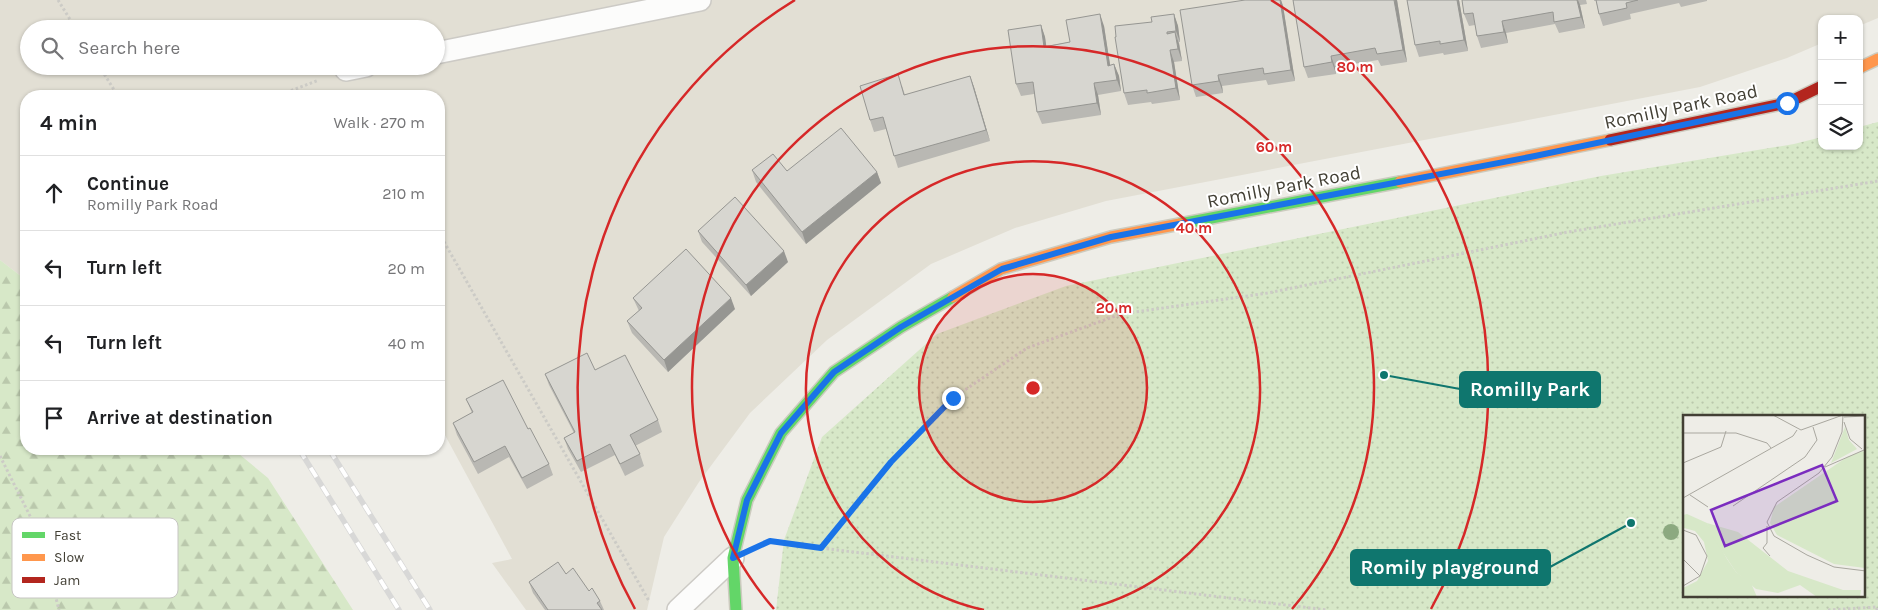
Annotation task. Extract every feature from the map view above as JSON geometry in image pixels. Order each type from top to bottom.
[{"type":"street","points":[[1863,66],[1878,59]]},
{"type":"street","name":"Romilly Park Road","points":[[736,610],[733,558],[747,500],[781,433],[834,372],[901,327],[1002,269],[1111,237],[1535,156],[1787,103],[1818,88]]},
{"type":"lane","points":[[445,51],[700,0]]},
{"type":"lane","points":[[678,610],[733,558]]},
{"type":"path","points":[[58,0],[70,20]]},
{"type":"path","points":[[105,75],[114,90]]},
{"type":"path","points":[[821,548],[891,462],[953,398],[1027,348],[1122,314],[1268,293],[1568,232],[1878,181]]},
{"type":"path","points":[[445,242],[650,601]]},
{"type":"path","points":[[0,456],[31,518]]},
{"type":"path","points":[[733,558],[770,541],[1327,610]]},
{"type":"path","points":[[1828,610],[1877,608]]},
{"type":"shaded area","points":[[0,0],[1878,0],[1878,18],[1863,24],[1863,15],[1818,15],[1818,45],[1787,58],[1700,87],[1106,201],[1015,228],[931,264],[827,340],[750,413],[699,482],[664,537],[647,610],[526,610],[492,563],[512,559],[445,435],[445,90],[20,90],[20,275],[0,260]]},
{"type":"green space","points":[[1878,122],[1878,610],[776,610],[784,540],[822,437],[937,334],[1066,286],[1601,176],[1794,144],[1818,138],[1818,150],[1863,150],[1863,126]]},
{"type":"green space","points":[[0,260],[20,275],[20,455],[240,455],[268,478],[353,610],[0,610]]},
{"type":"building","points":[[1245,0],[1280,0],[1291,70],[1264,74],[1263,68],[1218,75],[1219,81],[1192,85],[1180,10]]},
{"type":"building","points":[[1293,0],[1394,0],[1403,50],[1377,54],[1375,48],[1331,56],[1332,62],[1304,67]]},
{"type":"building","points":[[1407,0],[1457,0],[1464,40],[1440,44],[1440,41],[1415,45]]},
{"type":"building","points":[[1462,0],[1577,0],[1581,17],[1554,22],[1553,12],[1502,21],[1504,32],[1477,36],[1473,13],[1464,14]]},
{"type":"building","points":[[1596,0],[1638,0],[1626,3],[1627,8],[1599,14]]},
{"type":"building","points":[[1100,14],[1108,66],[1114,64],[1117,80],[1094,83],[1097,103],[1037,112],[1033,82],[1016,84],[1008,30],[1041,25],[1044,47],[1070,42],[1066,20]]},
{"type":"building","points":[[1174,14],[1176,31],[1167,32],[1167,34],[1175,32],[1178,49],[1170,50],[1176,88],[1147,93],[1147,90],[1124,93],[1115,26],[1152,22],[1151,17]]},
{"type":"building","points":[[898,74],[904,95],[970,76],[986,130],[894,156],[883,117],[870,120],[860,86]]},
{"type":"building","points":[[841,128],[877,172],[802,232],[752,170],[773,154],[787,171]]},
{"type":"building","points":[[735,197],[784,251],[746,285],[698,231]]},
{"type":"building","points":[[686,249],[731,298],[664,360],[627,321],[642,308],[633,298]]},
{"type":"building","points":[[587,353],[595,370],[625,355],[658,420],[630,435],[640,454],[620,464],[610,444],[577,461],[564,438],[575,432],[545,374]]},
{"type":"building","points":[[503,380],[528,429],[530,428],[549,464],[522,478],[505,446],[474,462],[453,423],[473,412],[466,399]]},
{"type":"building","points":[[558,562],[566,574],[573,568],[589,591],[592,588],[600,601],[597,603],[602,610],[548,610],[529,582]]},
{"type":"railway","points":[[303,455],[399,610]]},
{"type":"railway","points":[[333,455],[430,610]]},
{"type":"traffic: fast","points":[[1180,224],[1400,182]]},
{"type":"traffic: fast","points":[[736,610],[733,558],[747,500],[781,433],[834,372],[901,327],[953,297]]},
{"type":"traffic: slow","points":[[1863,66],[1878,59]]},
{"type":"traffic: slow","points":[[1400,182],[1610,140]]},
{"type":"traffic: slow","points":[[953,297],[1001,269],[1111,237],[1180,224]]},
{"type":"traffic: jam","points":[[1610,140],[1787,103],[1818,88]]},
{"type":"place","name":"Romilly Park","points":[[1384,375]]},
{"type":"place","name":"Romily playground","points":[[1631,523]]},
{"type":"route","points":[[953,398],[891,462],[821,548],[770,541],[733,558],[747,500],[781,433],[834,372],[901,327],[1002,269],[1111,237],[1535,156],[1787,103]]}]
